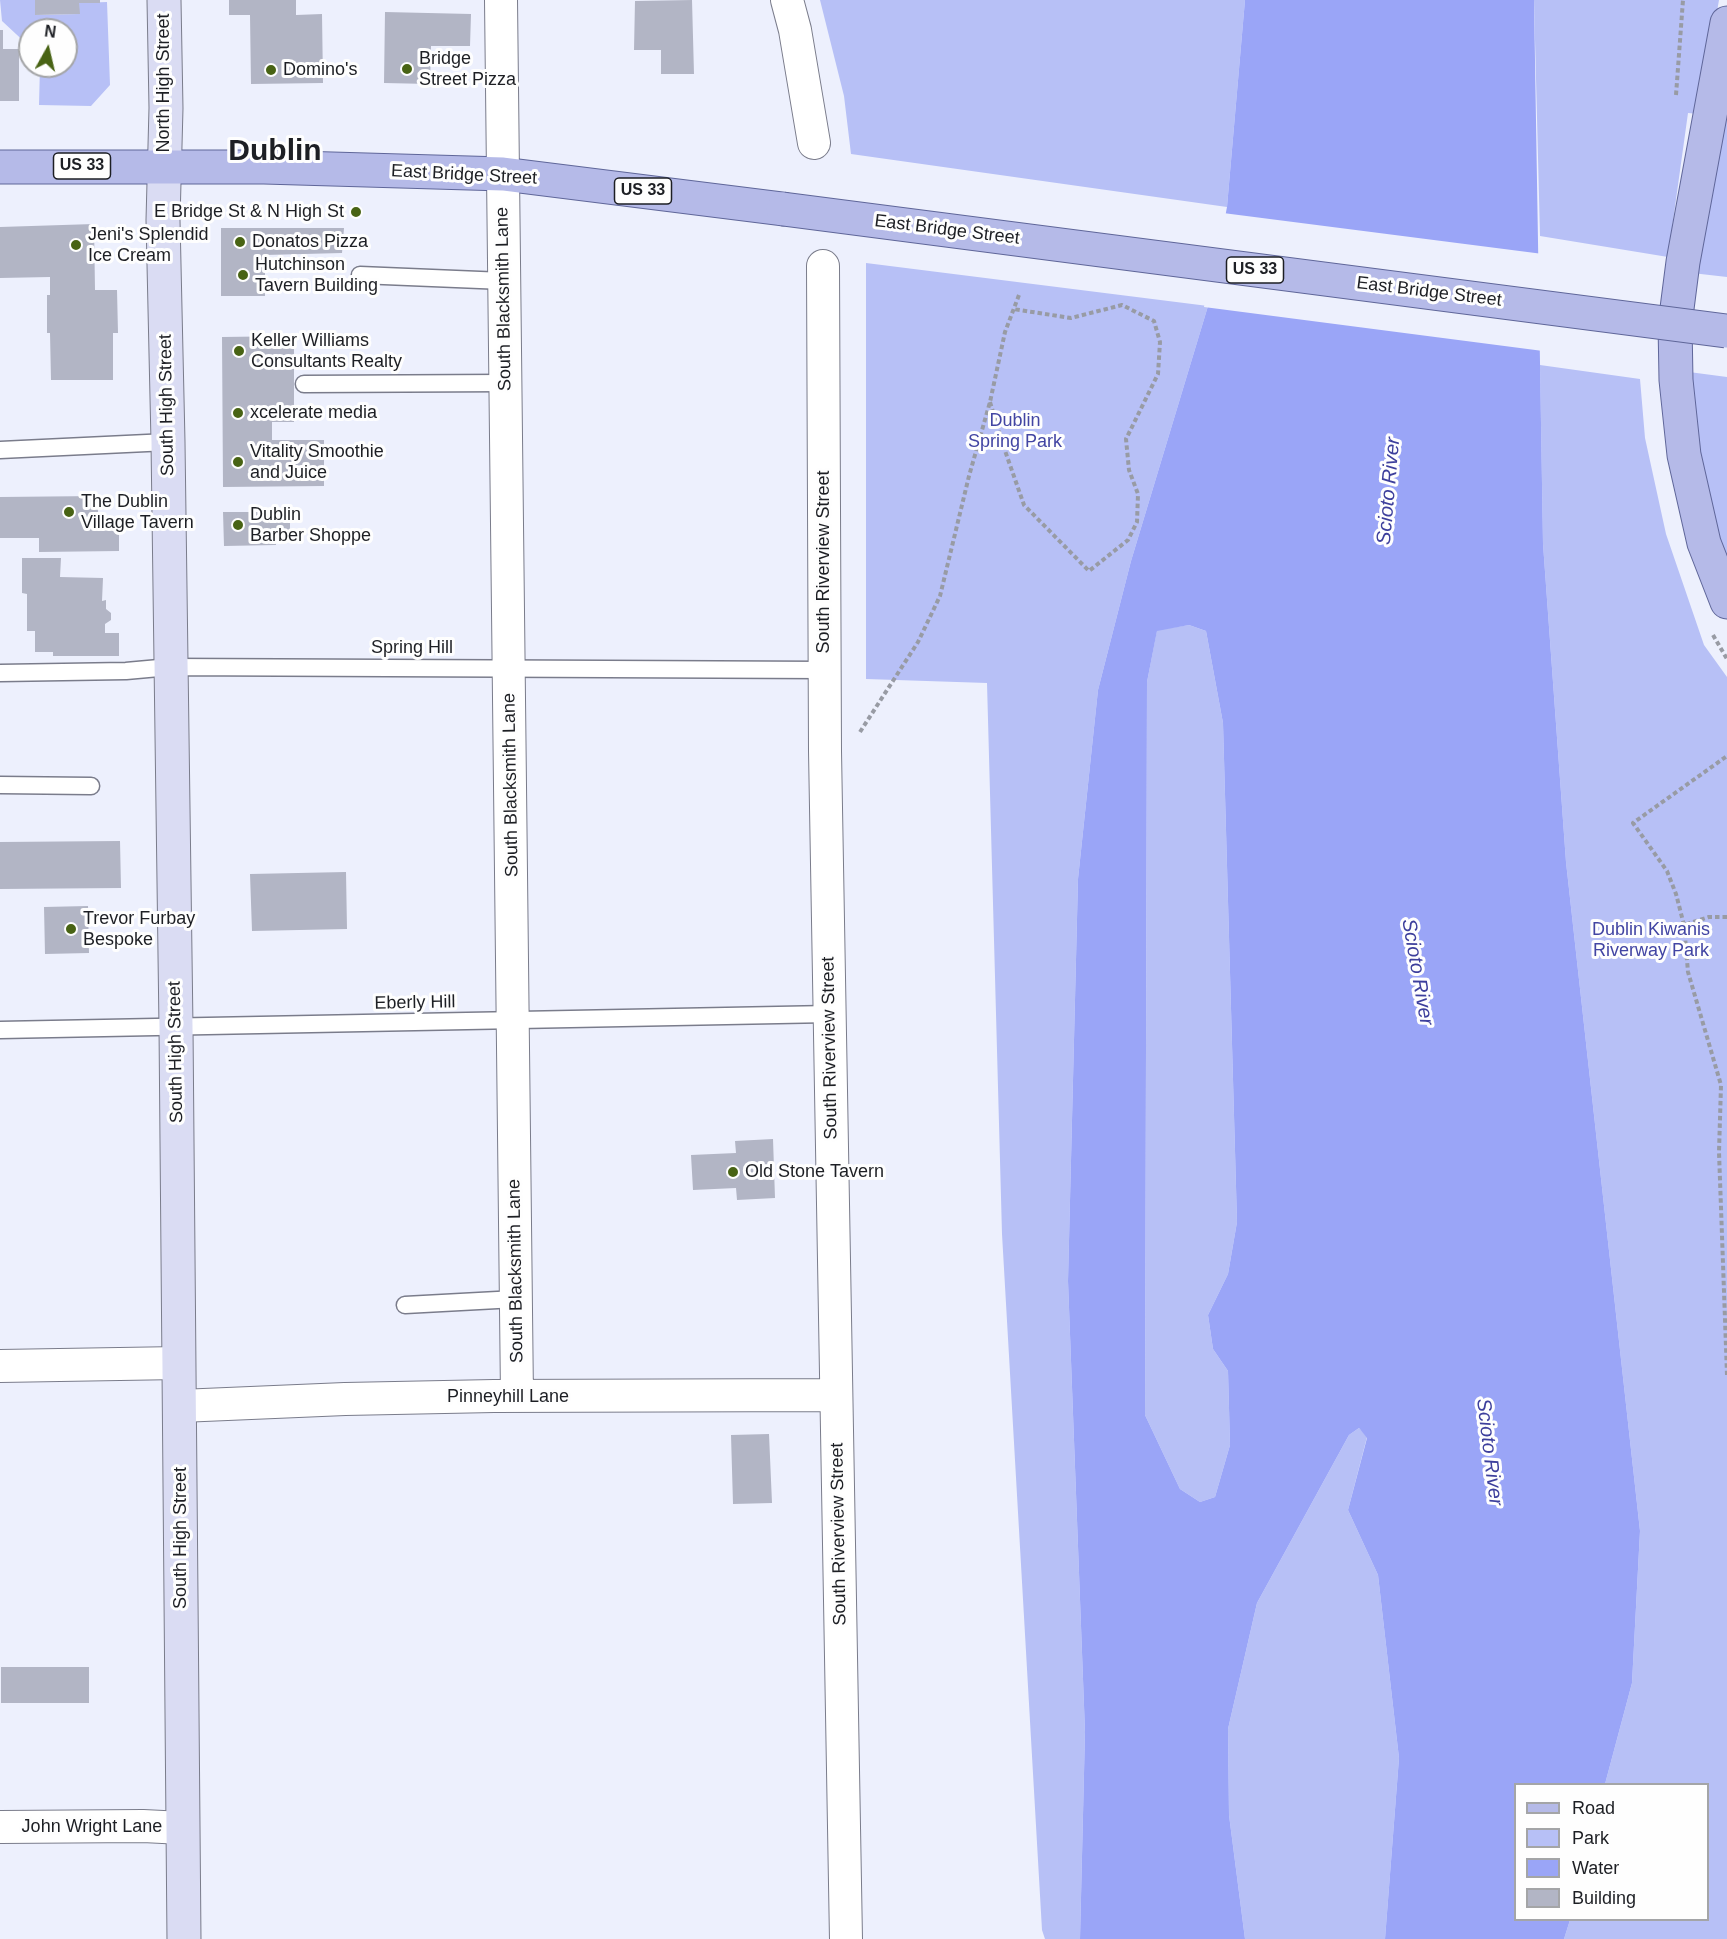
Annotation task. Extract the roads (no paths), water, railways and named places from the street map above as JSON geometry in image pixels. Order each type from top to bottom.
[{"type":"main road","name":"North High Street","points":[[164,0],[166,108],[164,166]]},
{"type":"main road","points":[[1727,22],[1683,262],[1675,324],[1676,380],[1684,455],[1704,543],[1727,602]]},
{"type":"main road","name":"US 33","points":[[0,167],[164,166]]},
{"type":"main road","name":"East Bridge Street","points":[[164,166],[503,174],[1727,331]]},
{"type":"main road","name":"South High Street","points":[[164,166],[176,1027],[184,1939]]},
{"type":"street","name":"South Blacksmith Lane","points":[[501,0],[517,1396]]},
{"type":"street","points":[[787,0],[795,30],[814,143]]},
{"type":"street","name":"South Riverview Street","points":[[823,266],[825,751],[846,1939]]},
{"type":"street","points":[[0,1366],[179,1363]]},
{"type":"street","name":"Pinneyhill Lane","points":[[180,1406],[345,1399],[517,1396],[836,1395]]},
{"type":"street","name":"John Wright Lane","points":[[0,1827],[183,1828]]},
{"type":"lane","points":[[360,275],[504,281]]},
{"type":"lane","points":[[304,384],[506,383]]},
{"type":"lane","points":[[0,450],[168,442]]},
{"type":"lane","name":"Spring Hill","points":[[0,673],[126,671],[170,667],[825,670]]},
{"type":"lane","points":[[0,785],[91,786]]},
{"type":"lane","name":"Eberly Hill","points":[[0,1030],[830,1014]]},
{"type":"lane","points":[[405,1305],[516,1299]]},
{"type":"water","name":"Scioto River","points":[[1245,0],[1534,0],[1543,544],[1566,862],[1640,1531],[1632,1683],[1605,1783],[1514,1783],[1514,1921],[1570,1921],[1564,1939],[1385,1939],[1399,1758],[1378,1575],[1348,1510],[1367,1438],[1359,1428],[1349,1435],[1257,1603],[1228,1729],[1229,1815],[1245,1939],[1080,1939],[1085,1732],[1068,1281],[1078,879],[1098,690],[1131,561],[1208,306],[1227,207]],"holes":[[[1189,625],[1206,631],[1223,723],[1237,1222],[1228,1274],[1208,1315],[1213,1349],[1228,1371],[1230,1445],[1215,1497],[1200,1502],[1180,1489],[1145,1415],[1147,682],[1157,631]]]},
{"type":"place","name":"Bridge Street Pizza","points":[[407,69]]},
{"type":"place","name":"Domino's","points":[[271,70]]},
{"type":"place","name":"E Bridge St & N High St","points":[[356,212]]},
{"type":"place","name":"Donatos Pizza","points":[[240,242]]},
{"type":"place","name":"Jeni's Splendid Ice Cream","points":[[76,245]]},
{"type":"place","name":"Hutchinson Tavern Building","points":[[243,275]]},
{"type":"place","name":"Keller Williams Consultants Realty","points":[[239,351]]},
{"type":"place","name":"xcelerate media","points":[[238,413]]},
{"type":"place","name":"Vitality Smoothie and Juice","points":[[238,462]]},
{"type":"place","name":"The Dublin Village Tavern","points":[[69,512]]},
{"type":"place","name":"Dublin Barber Shoppe","points":[[238,525]]},
{"type":"place","name":"Trevor Furbay Bespoke","points":[[71,929]]},
{"type":"place","name":"Old Stone Tavern","points":[[733,1172]]},
{"type":"district","name":"Dublin","points":[[275,152]]},
{"type":"park label","name":"Dublin Spring Park","points":[[1015,431]]},
{"type":"park label","name":"Dublin Kiwanis Riverway Park","points":[[1651,940]]}]
